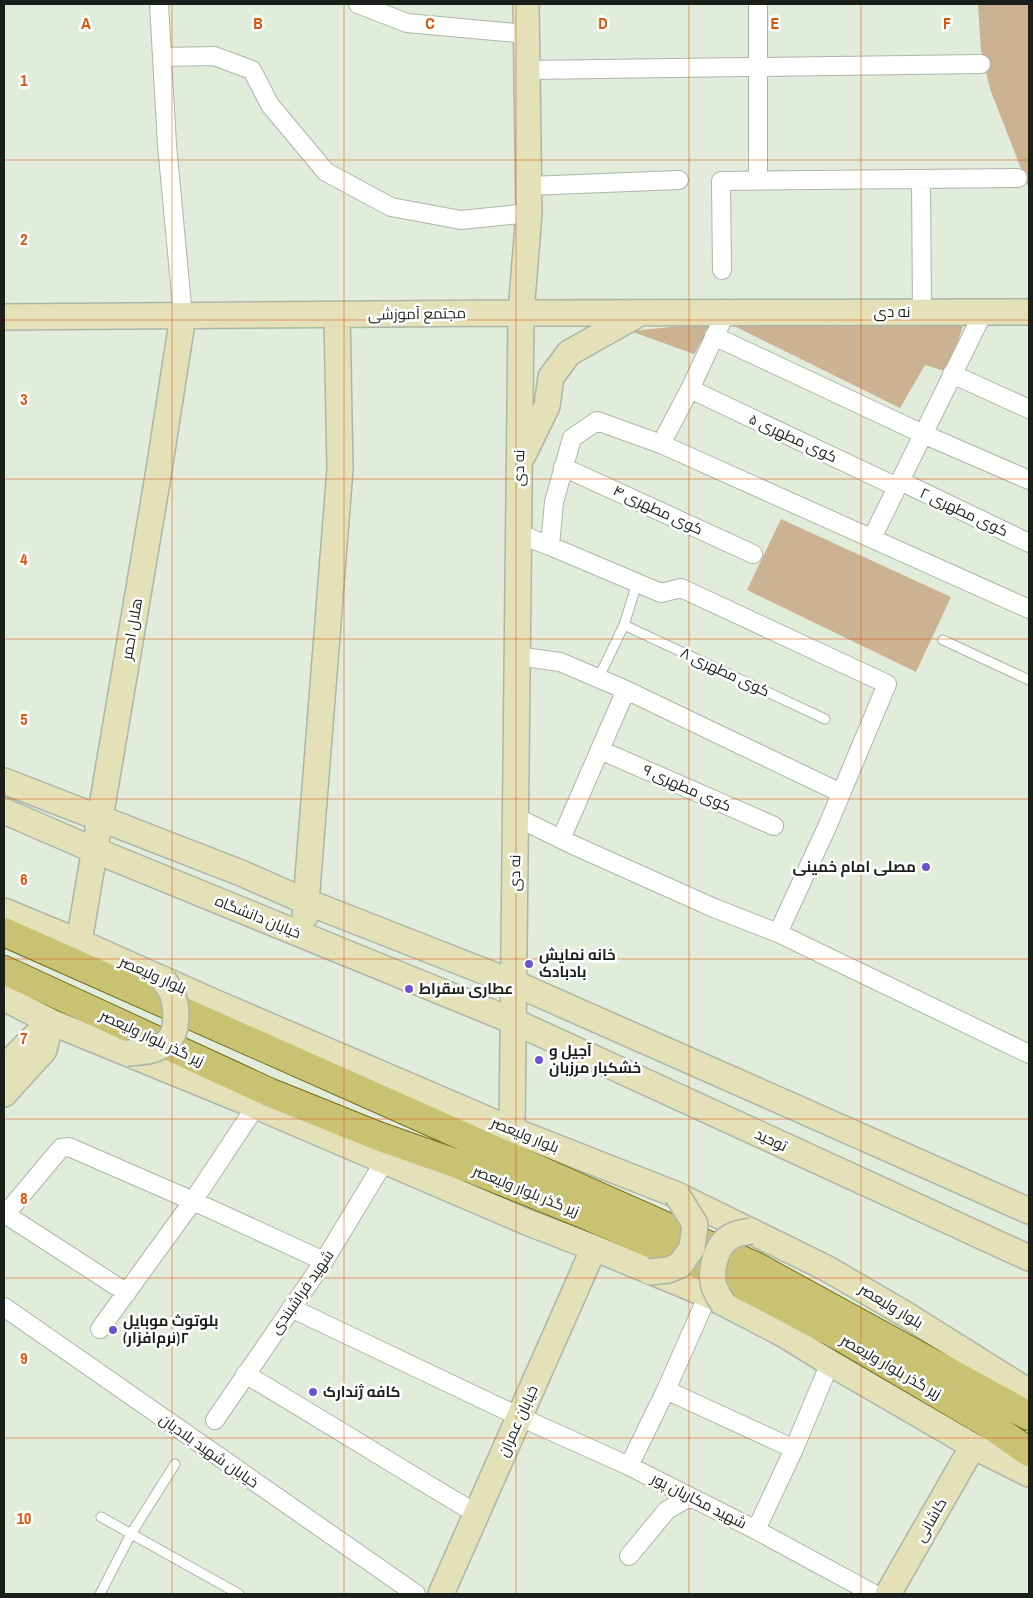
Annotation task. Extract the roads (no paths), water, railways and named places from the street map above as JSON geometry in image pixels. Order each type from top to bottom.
[{"type":"main road","name":"بلوار ولیعصر","points":[[4,932],[755,1266],[1029,1416]]},
{"type":"main road","name":"زیر گذر بلوار ولیعصر","points":[[4,970],[271,1093],[378,1136],[469,1168],[573,1209],[722,1275],[840,1337],[992,1426],[1029,1452]]},
{"type":"street","points":[[159,4],[167,145],[183,316]]},
{"type":"street","points":[[358,4],[407,23],[527,34]]},
{"type":"street","points":[[521,313],[529,214],[526,4]]},
{"type":"street","points":[[758,4],[758,181]]},
{"type":"street","points":[[162,56],[214,56],[252,70],[270,105],[326,172],[391,207],[461,220],[529,214]]},
{"type":"street","points":[[527,70],[981,64]]},
{"type":"street","points":[[722,270],[721,181],[1018,178]]},
{"type":"street","points":[[921,179],[922,312]]},
{"type":"street","points":[[529,186],[679,180]]},
{"type":"street","points":[[872,538],[984,311]]},
{"type":"street","points":[[519,462],[547,406],[552,377],[569,353],[641,312]]},
{"type":"street","points":[[660,444],[690,389],[726,312]]},
{"type":"street","name":"نه دی","points":[[512,1130],[521,313],[1029,312]]},
{"type":"street","name":"مجتمع آموزشی","points":[[4,318],[521,313]]},
{"type":"street","points":[[302,935],[307,902],[340,470],[337,315]]},
{"type":"street","name":"هلال احمر","points":[[79,942],[183,316]]},
{"type":"street","points":[[714,336],[923,434],[1029,480]]},
{"type":"street","points":[[952,374],[1029,410]]},
{"type":"street","name":"کوی مطهری ۵","points":[[690,389],[898,484]]},
{"type":"street","points":[[550,546],[554,502],[572,438],[597,421],[660,444],[1029,609]]},
{"type":"street","name":"کوی مطهری ۴","points":[[563,467],[753,554]]},
{"type":"street","name":"کوی مطهری ۲","points":[[898,484],[1029,543]]},
{"type":"street","points":[[519,534],[660,593],[681,588],[888,684],[778,933]]},
{"type":"street","points":[[517,656],[560,662],[598,678],[841,793]]},
{"type":"street","points":[[561,839],[626,690]]},
{"type":"street","name":"کوی مطهری ۹","points":[[600,750],[774,826]]},
{"type":"street","points":[[4,781],[241,873],[307,902],[514,983],[1029,1211]]},
{"type":"street","name":"خیابان دانشگاه","points":[[4,811],[94,850],[514,1021]]},
{"type":"street","points":[[516,817],[714,908],[778,933],[1029,1054]]},
{"type":"street","name":"بلوار ولیعصر","points":[[4,911],[512,1130],[677,1195],[826,1268],[905,1314],[1029,1392]]},
{"type":"street","points":[[127,1053],[148,1052],[168,1041],[173,1031],[176,1014],[173,995],[163,979]]},
{"type":"street","points":[[4,998],[51,1022],[256,1106],[528,1223],[594,1248],[716,1299],[785,1335],[979,1449],[1029,1474]]},
{"type":"street","name":"توحید","points":[[514,1021],[1029,1258]]},
{"type":"street","points":[[4,1068],[51,1022]]},
{"type":"street","points":[[4,1094],[44,1050],[51,1022]]},
{"type":"street","points":[[100,1329],[193,1200],[256,1106]]},
{"type":"street","points":[[126,1293],[4,1215],[62,1148],[69,1147],[193,1200],[324,1261]]},
{"type":"street","name":"شهید فراشبندی","points":[[215,1420],[324,1261],[384,1162]]},
{"type":"street","points":[[650,1272],[668,1270],[680,1265],[692,1248],[696,1224],[677,1195]]},
{"type":"street","points":[[630,1466],[666,1390],[716,1299],[713,1278],[716,1256],[721,1246],[731,1236],[751,1231]]},
{"type":"street","name":"خیابان عمران","points":[[441,1594],[594,1248]]},
{"type":"street","name":"خیابان شهید بلادیان","points":[[4,1307],[416,1594]]},
{"type":"street","name":"شهید مکاریان پور","points":[[291,1308],[520,1418],[630,1466],[756,1530],[874,1594]]},
{"type":"street","points":[[756,1530],[794,1450],[830,1363]]},
{"type":"street","points":[[245,1374],[477,1514]]},
{"type":"street","points":[[666,1390],[794,1450]]},
{"type":"street","name":"کاشانی","points":[[888,1594],[979,1449]]},
{"type":"street","name":"کاشانی","points":[[902,1594],[979,1449]]},
{"type":"street","points":[[630,1556],[668,1510],[690,1497]]},
{"type":"lane","points":[[598,678],[624,625],[637,583]]},
{"type":"lane","name":"کوی مطهری ۸","points":[[624,625],[825,719]]},
{"type":"lane","points":[[942,640],[1029,680]]},
{"type":"lane","points":[[100,1594],[131,1534],[175,1464]]},
{"type":"lane","points":[[101,1518],[238,1594]]},
{"type":"place","name":"مصلی امام خمینی","points":[[926,867]]},
{"type":"place","name":"خانه نمایش بادبادک","points":[[529,964]]},
{"type":"place","name":"عطاری سقراط","points":[[409,989]]},
{"type":"place","name":"آجیل و خشکبار مرزبان","points":[[539,1060]]},
{"type":"place","name":"بلوتوث موبایل (نرم‌افزار)۲","points":[[113,1330]]},
{"type":"place","name":"کافه ژندارک","points":[[313,1392]]}]
